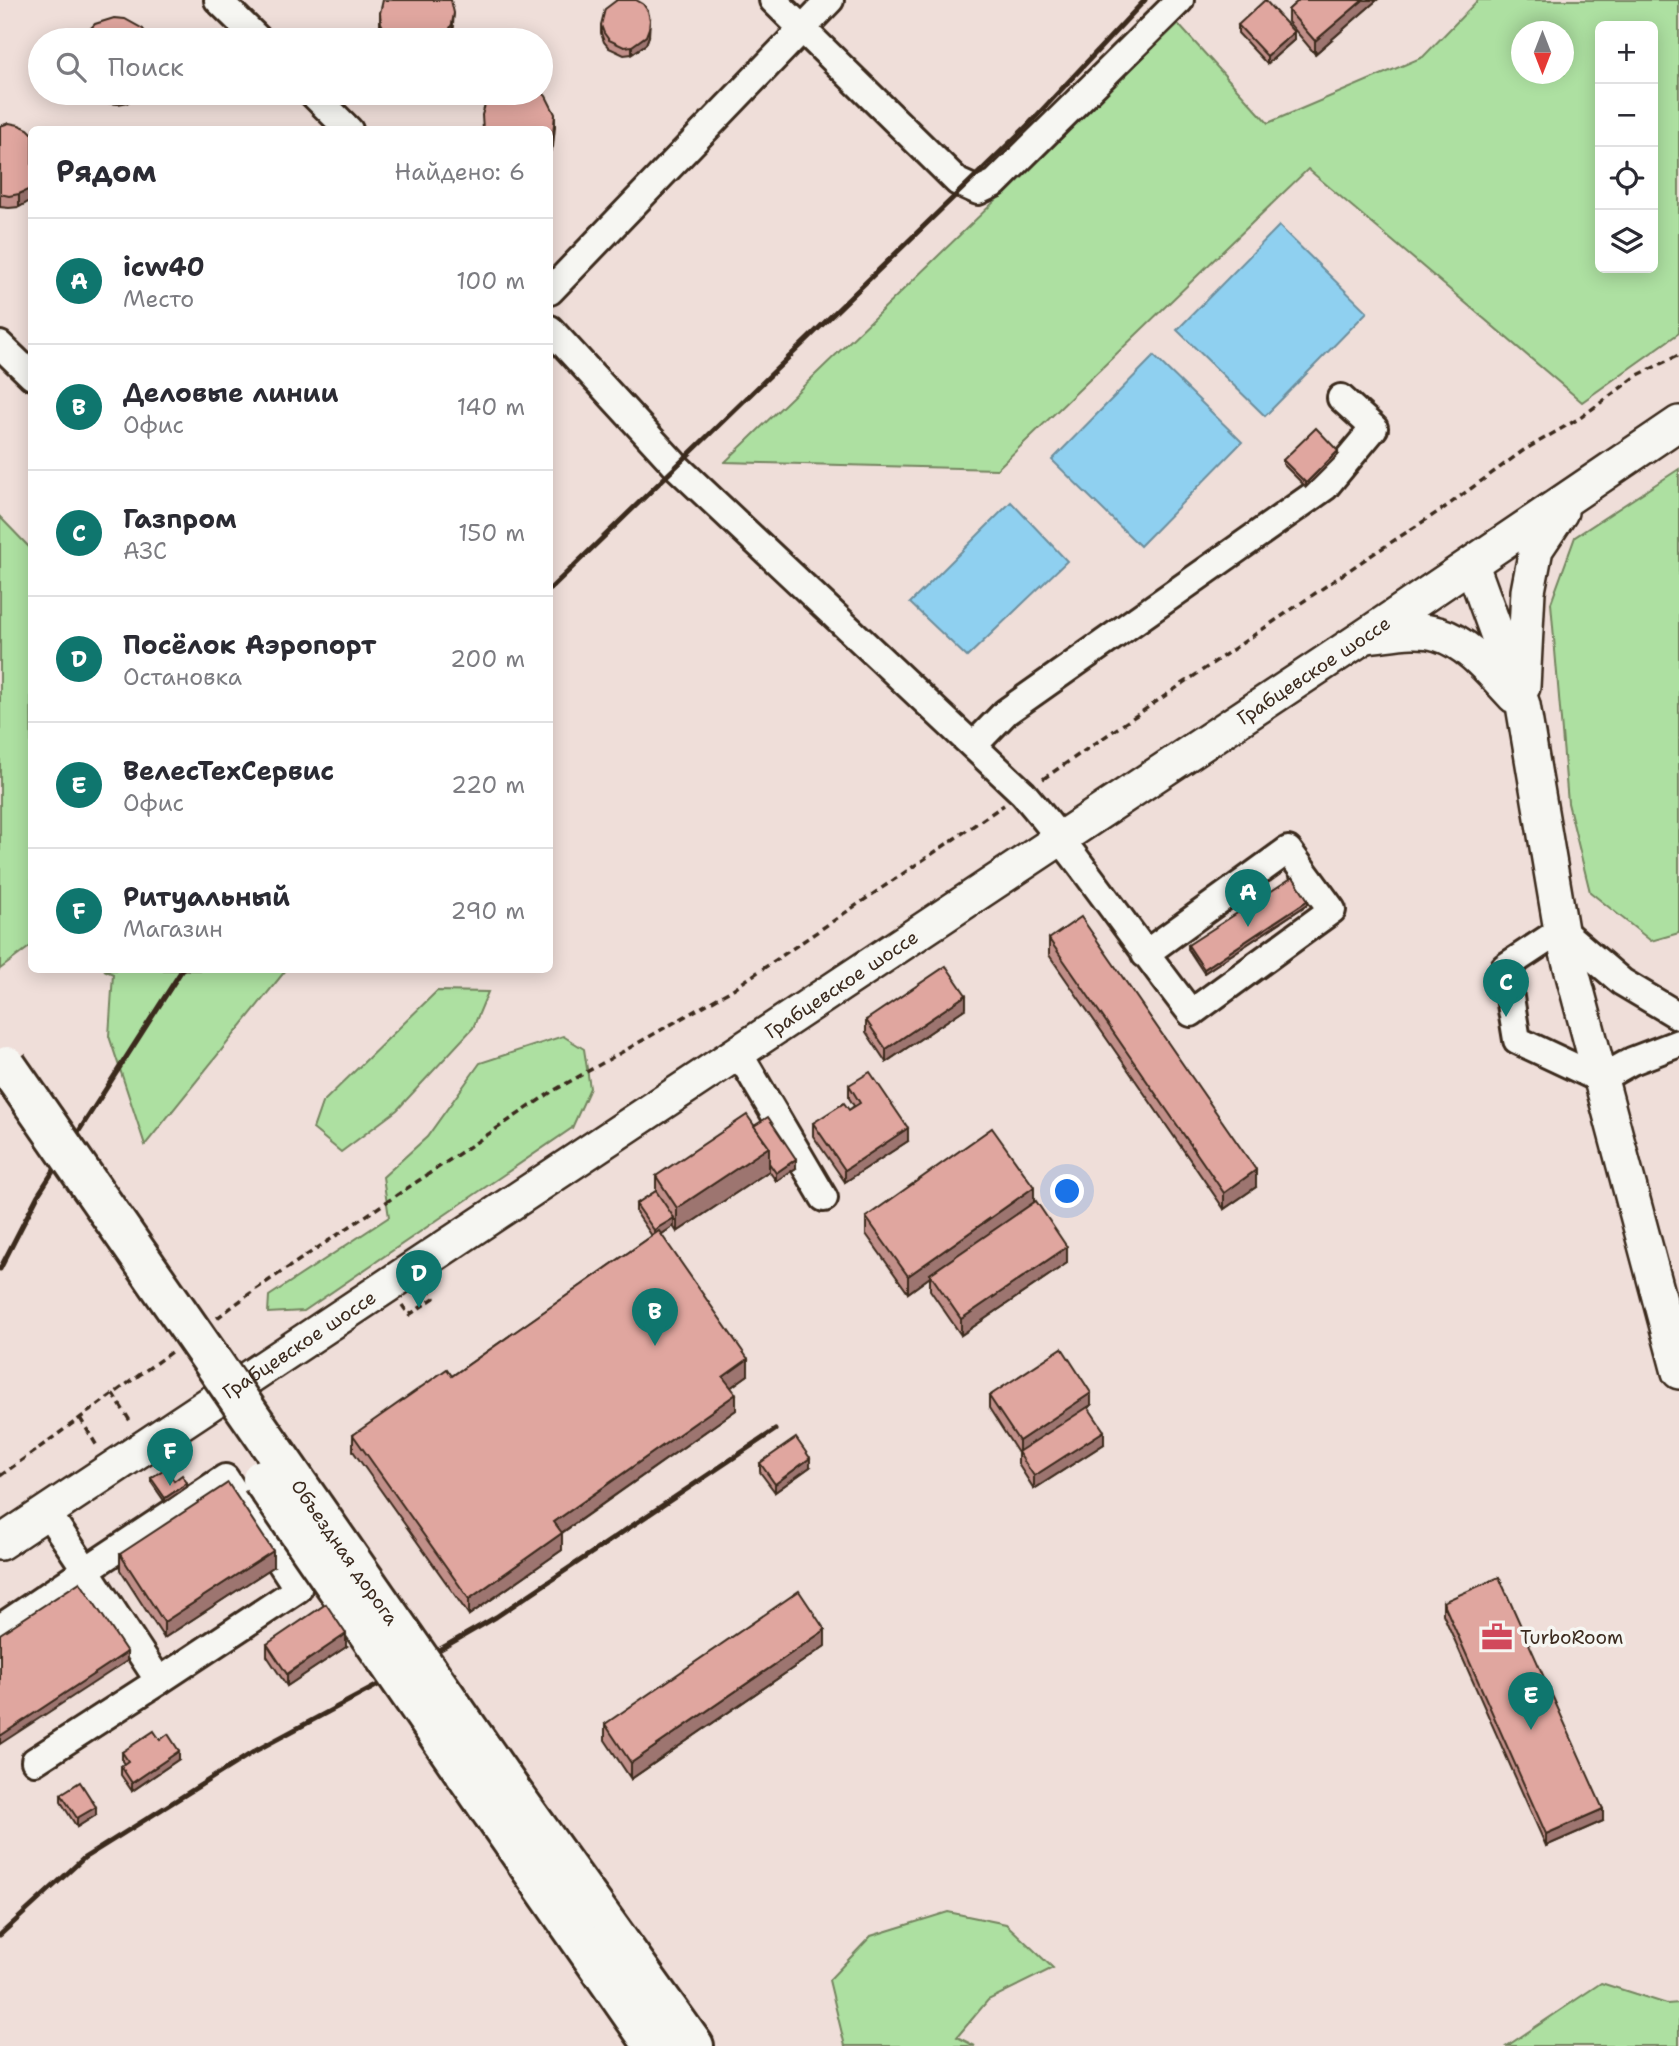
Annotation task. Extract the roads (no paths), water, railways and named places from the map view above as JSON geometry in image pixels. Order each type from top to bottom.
[{"type":"highway","name":"Объездная дорога","points":[[2,1074],[501,1801],[654,2046]]},
{"type":"highway","name":"Объездная дорога","points":[[501,1801],[694,2046]]},
{"type":"main road","name":"Грабцевское шоссе","points":[[0,1543],[1472,565],[1679,423]]},
{"type":"main road","points":[[1522,705],[1528,591],[1536,549],[1570,498]]},
{"type":"main road","points":[[1472,565],[1522,705],[1561,930],[1679,1372]]},
{"type":"main road","points":[[1365,636],[1419,632],[1438,634],[1465,648],[1522,705]]},
{"type":"street","points":[[218,0],[247,28]]},
{"type":"street","points":[[773,0],[958,182],[978,191],[995,183],[1180,0]]},
{"type":"street","points":[[553,288],[830,0]]},
{"type":"street","points":[[324,105],[345,126]]},
{"type":"street","points":[[553,332],[677,467],[1023,793],[1061,837],[1145,954],[1191,1013],[1332,910],[1288,850],[1145,954]]},
{"type":"street","points":[[0,345],[28,372]]},
{"type":"street","points":[[974,745],[1006,712],[1325,487],[1374,428],[1341,398]]},
{"type":"street","points":[[1679,1016],[1622,982],[1561,930],[1505,967],[1517,1040],[1600,1079],[1632,1061],[1679,1043]]},
{"type":"street","points":[[738,1052],[824,1198]]},
{"type":"street","points":[[0,1628],[225,1478],[299,1588],[35,1761]]},
{"type":"street","points":[[47,1512],[159,1681]]},
{"type":"water","points":[[1279,226],[1367,312],[1265,416],[1177,330]]},
{"type":"water","points":[[1154,356],[1242,442],[1140,546],[1052,460]]},
{"type":"water","points":[[1011,502],[1067,561],[967,657],[910,603]]},
{"type":"railway","points":[[553,586],[1028,125],[1145,0]]},
{"type":"railway","points":[[0,1269],[38,1195],[180,973]]},
{"type":"railway","points":[[0,1935],[84,1858],[255,1751],[496,1617],[775,1430]]},
{"type":"place","name":"icw40","points":[[1248,927]]},
{"type":"place","name":"Газпром","points":[[1506,1017]]},
{"type":"place","name":"Посёлок Аэропорт","points":[[419,1308]]},
{"type":"place","name":"Деловые линии","points":[[655,1346]]},
{"type":"place","name":"Ритуальный","points":[[170,1486]]},
{"type":"place","name":"TurboRoom","points":[[1497,1637]]},
{"type":"place","name":"ВелесТехСервис","points":[[1531,1730]]}]
